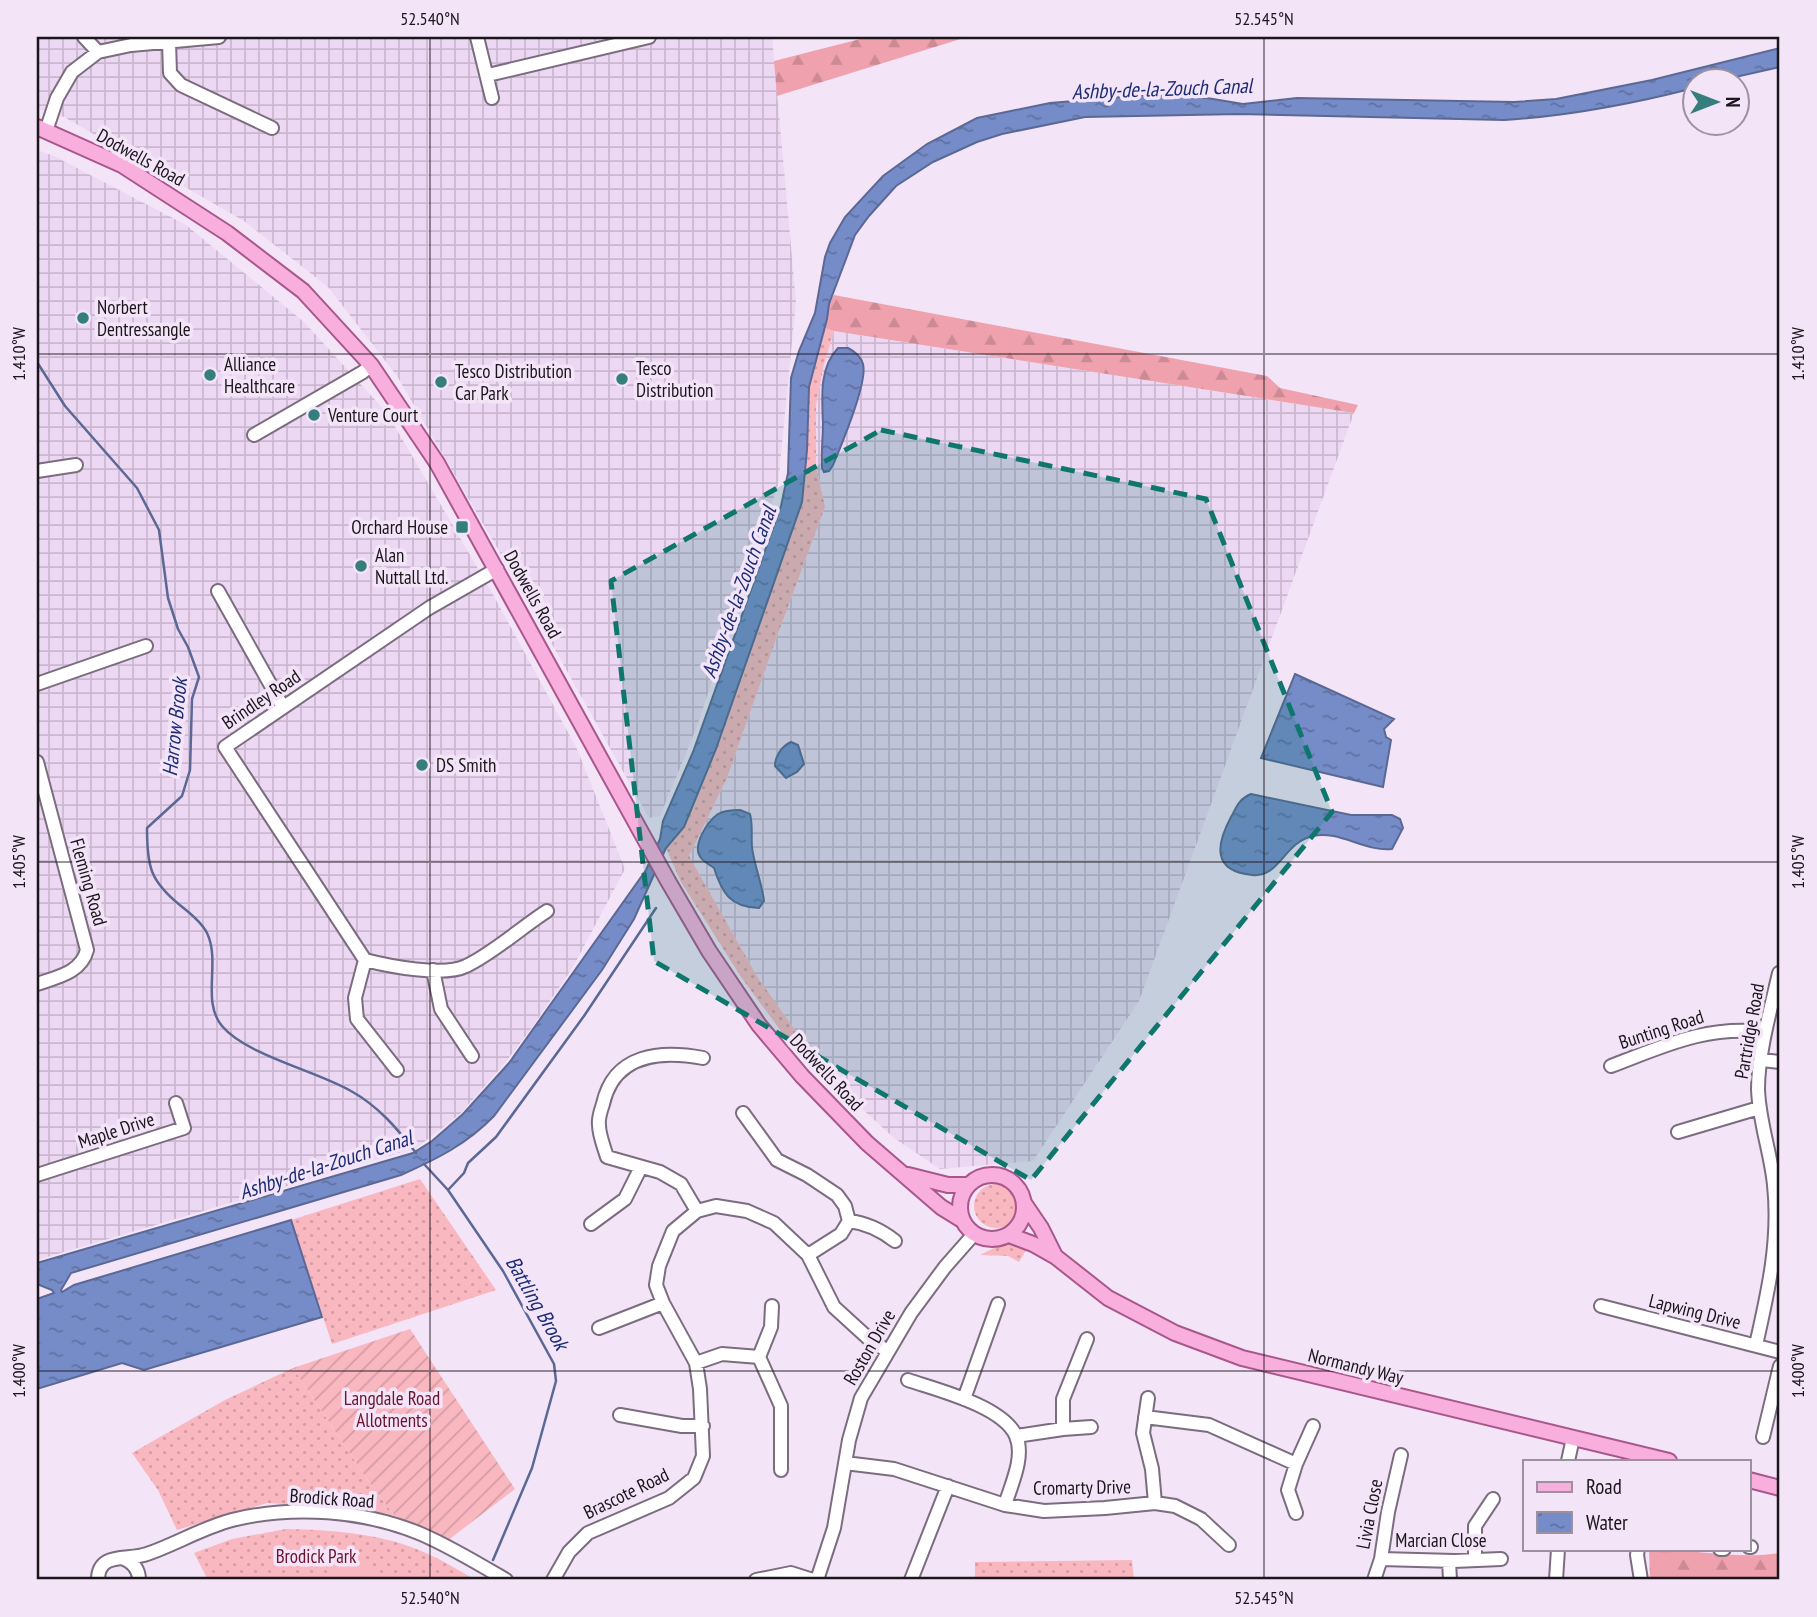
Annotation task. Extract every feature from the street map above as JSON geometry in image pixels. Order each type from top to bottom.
[{"type":"main road","name":"Dodwells Road","points":[[41,129],[122,165],[227,233],[303,291],[371,365],[437,463],[668,881],[709,951],[759,1025],[802,1076],[867,1143],[941,1207],[962,1220]]},
{"type":"main road","name":"Dodwells Road","points":[[903,1173],[948,1185],[969,1185]]},
{"type":"main road","points":[[987,1175],[998,1175],[1015,1185],[1024,1203],[1021,1221],[1009,1235],[991,1240],[974,1234],[962,1220],[960,1202],[969,1185],[987,1175]]},
{"type":"main road","name":"Normandy Way","points":[[1024,1203],[1056,1257]]},
{"type":"main road","name":"Normandy Way","points":[[1009,1235],[1056,1257],[1108,1298],[1175,1333],[1242,1358],[1665,1460]]},
{"type":"main road","points":[[1750,1480],[1780,1488]]},
{"type":"street","points":[[84,37],[98,52]]},
{"type":"street","points":[[41,129],[72,72],[98,52],[131,45],[219,37]]},
{"type":"street","points":[[477,37],[492,98]]},
{"type":"street","points":[[488,75],[649,37]]},
{"type":"street","points":[[169,42],[170,73],[181,85],[272,128]]},
{"type":"street","points":[[254,435],[371,365]]},
{"type":"street","points":[[37,471],[76,465]]},
{"type":"street","name":"Brindley Road","points":[[365,960],[225,747],[429,608],[497,569]]},
{"type":"street","points":[[218,591],[283,708]]},
{"type":"street","points":[[37,684],[146,646]]},
{"type":"street","name":"Fleming Road","points":[[37,762],[88,950],[84,960],[72,971],[37,984]]},
{"type":"street","points":[[397,1070],[357,1019],[355,998],[365,960],[447,971],[465,967],[547,911]]},
{"type":"street","points":[[433,970],[441,1009],[472,1056]]},
{"type":"street","name":"Partridge Road","points":[[1756,1345],[1770,1280],[1776,1225],[1774,1144],[1759,1108],[1758,1086],[1765,1032],[1779,973]]},
{"type":"street","name":"Bunting Road","points":[[1611,1066],[1681,1038],[1712,1031],[1742,1029],[1765,1032]]},
{"type":"street","points":[[703,1058],[680,1054],[652,1055],[626,1065],[606,1089],[598,1124],[607,1157],[660,1172],[681,1184],[697,1211],[716,1206],[747,1211],[774,1223],[808,1255],[834,1307],[868,1338],[887,1351]]},
{"type":"street","points":[[1762,1060],[1780,1062]]},
{"type":"street","name":"Maple Drive","points":[[37,1175],[184,1128],[176,1103]]},
{"type":"street","points":[[1678,1132],[1759,1108]]},
{"type":"street","points":[[743,1113],[777,1160],[807,1175],[836,1195],[845,1206],[849,1221],[841,1234],[808,1255]]},
{"type":"street","points":[[591,1224],[625,1199],[641,1167]]},
{"type":"street","name":"Brascote Road","points":[[553,1580],[569,1552],[587,1533],[669,1498],[694,1478],[704,1456],[696,1363],[656,1285],[659,1266],[673,1231],[697,1211]]},
{"type":"street","points":[[849,1221],[884,1232],[895,1241]]},
{"type":"street","name":"Roston Drive","points":[[815,1580],[834,1528],[849,1440],[861,1398],[911,1313],[974,1234]]},
{"type":"street","points":[[598,1328],[663,1303]]},
{"type":"street","points":[[964,1399],[998,1304]]},
{"type":"street","points":[[772,1306],[771,1327],[759,1357],[781,1406],[780,1469]]},
{"type":"street","name":"Lapwing Drive","points":[[1601,1306],[1780,1352]]},
{"type":"street","points":[[1063,1429],[1063,1399],[1087,1339]]},
{"type":"street","points":[[696,1363],[722,1354],[759,1357]]},
{"type":"street","points":[[1763,1437],[1780,1366]]},
{"type":"street","points":[[908,1380],[977,1403],[997,1415],[1016,1436],[1018,1460],[1005,1505]]},
{"type":"street","points":[[1148,1398],[1143,1433],[1152,1469],[1155,1503]]},
{"type":"street","points":[[620,1415],[682,1426],[703,1426]]},
{"type":"street","points":[[1145,1418],[1209,1425],[1296,1464]]},
{"type":"street","points":[[1296,1513],[1288,1490],[1313,1426]]},
{"type":"street","points":[[1016,1436],[1091,1427]]},
{"type":"street","points":[[1568,1460],[1573,1438]]},
{"type":"street","name":"Livia Close","points":[[1374,1580],[1381,1559],[1401,1455]]},
{"type":"street","name":"Cromarty Drive","points":[[845,1463],[894,1469],[1005,1505],[1044,1511],[1155,1503],[1175,1506],[1200,1519],[1229,1545]]},
{"type":"street","points":[[911,1580],[948,1486]]},
{"type":"street","points":[[1475,1560],[1475,1526],[1493,1499]]},
{"type":"street","name":"Brodick Road","points":[[122,1558],[148,1554],[199,1531],[232,1520],[265,1514],[302,1512],[349,1514],[377,1519],[423,1535],[506,1580]]},
{"type":"street","points":[[1556,1580],[1558,1550]]},
{"type":"street","points":[[1638,1550],[1641,1580]]},
{"type":"street","name":"Brodick Road","points":[[138,1574],[148,1554]]},
{"type":"street","points":[[97,1580],[100,1568],[105,1562],[116,1557],[129,1560],[138,1574]]},
{"type":"street","name":"Marcian Close","points":[[1381,1559],[1501,1559]]},
{"type":"street","points":[[1449,1561],[1450,1580]]},
{"type":"street","points":[[756,1580],[791,1573],[815,1580]]},
{"type":"highlighted area","points":[[881,430],[1206,499],[1332,812],[1031,1180],[654,961],[611,581]]},
{"type":"shaded area","points":[[37,37],[772,37],[796,302],[778,485],[696,729],[660,816],[649,818],[524,594],[397,376],[328,287],[244,221],[64,117],[37,109]]},
{"type":"shaded area","points":[[37,150],[54,156],[186,225],[304,322],[387,413],[490,589],[577,749],[625,869],[573,967],[533,1026],[505,1063],[459,1115],[416,1148],[37,1260]]},
{"type":"shaded area","points":[[834,331],[1354,413],[1139,1001],[1033,1161],[940,1169],[894,1138],[848,1096],[818,1062],[758,978],[689,856],[727,778],[825,507],[816,465],[816,405]]},
{"type":"green space","points":[[868,37],[967,37],[777,96],[774,61]]},
{"type":"green space","points":[[834,295],[1267,376],[1280,388],[1358,405],[1354,413],[834,331],[825,328],[829,304]]},
{"type":"green space","points":[[825,328],[834,331],[816,405],[816,465],[825,507],[727,778],[689,856],[758,978],[818,1062],[789,1042],[741,977],[681,882],[666,848],[684,826],[707,773],[802,502],[809,387]]},
{"type":"green space","points":[[420,1179],[496,1290],[332,1344],[291,1220]]},
{"type":"green space","points":[[996,1184],[1012,1190],[1018,1206],[1012,1222],[996,1228],[980,1222],[974,1206],[980,1190]]},
{"type":"green space","points":[[1006,1242],[1028,1247],[1019,1262],[1008,1256],[980,1255]]},
{"type":"green space","name":"Langdale Road Allotments","points":[[410,1329],[515,1489],[447,1541],[395,1516],[369,1482],[293,1368]]},
{"type":"green space","points":[[293,1368],[369,1482],[395,1516],[359,1508],[267,1503],[177,1530],[158,1490],[132,1453],[225,1400]]},
{"type":"green space","name":"Brodick Park","points":[[286,1529],[371,1536],[403,1544],[426,1553],[476,1580],[208,1580],[194,1553],[232,1539]]},
{"type":"green space","points":[[1649,1550],[1731,1555],[1780,1553],[1780,1580],[1650,1580]]},
{"type":"green space","points":[[372,1559],[374,1580],[336,1580],[334,1563]]},
{"type":"green space","points":[[1132,1560],[1134,1580],[975,1580],[975,1562]]},
{"type":"water","points":[[1780,48],[1780,67],[1750,74],[1750,66],[1708,66]]},
{"type":"water","points":[[1680,73],[1680,91],[1576,112],[1504,120],[1240,114],[1085,117],[1002,134],[977,142],[933,162],[896,186],[855,235],[829,304],[809,387],[802,502],[716,749],[684,827],[666,848],[634,919],[602,970],[494,1116],[451,1150],[401,1175],[71,1273],[61,1290],[62,1292],[74,1285],[291,1220],[322,1317],[144,1370],[122,1363],[37,1389],[37,1299],[54,1293],[37,1284],[37,1263],[413,1153],[432,1141],[463,1114],[509,1063],[646,870],[660,839],[663,821],[693,752],[781,506],[788,473],[791,378],[815,313],[825,257],[845,217],[883,176],[927,144],[977,118],[1050,103],[1147,95],[1207,98],[1243,104],[1297,98],[1514,102],[1556,99]]},
{"type":"water","points":[[838,348],[848,348],[861,359],[862,385],[833,465],[829,471],[824,472],[823,384],[828,365]]},
{"type":"water","points":[[1295,674],[1394,719],[1384,729],[1386,737],[1391,740],[1383,787],[1261,758]]},
{"type":"water","points":[[791,742],[798,745],[804,764],[786,778],[775,766],[775,762],[780,752]]},
{"type":"water","points":[[1251,794],[1351,815],[1392,815],[1400,819],[1403,828],[1392,849],[1372,847],[1333,836],[1313,836],[1295,845],[1269,871],[1252,875],[1239,873],[1224,862],[1221,855],[1222,837],[1237,806]]},
{"type":"water","points":[[740,810],[750,814],[751,818],[753,854],[764,901],[759,908],[741,905],[729,897],[720,885],[714,868],[698,853],[702,834],[714,817],[723,812]]},
{"type":"waterway","name":"Harrow Brook","points":[[37,362],[65,406],[137,488],[159,530],[168,598],[199,677],[192,699],[190,770],[182,796],[147,828],[148,853],[157,881],[196,918],[207,933],[211,944],[212,993],[216,1016],[222,1026],[248,1046],[361,1097],[386,1118],[416,1153]]},
{"type":"waterway","points":[[448,1190],[464,1173],[468,1163],[496,1137],[584,1016],[656,908]]},
{"type":"waterway","name":"Battling Brook","points":[[424,1164],[448,1190],[503,1271],[554,1364],[556,1381],[532,1468],[493,1560]]},
{"type":"place","name":"Norbert Dentressangle","points":[[83,318]]},
{"type":"place","name":"Alliance Healthcare","points":[[210,375]]},
{"type":"place","name":"Tesco Distribution","points":[[622,379]]},
{"type":"place","name":"Tesco Distribution Car Park","points":[[441,382]]},
{"type":"place","name":"Venture Court","points":[[314,415]]},
{"type":"place","name":"Orchard House","points":[[462,527]]},
{"type":"place","name":"Alan Nuttall Ltd.","points":[[361,566]]},
{"type":"place","name":"DS Smith","points":[[422,765]]},
{"type":"water label","name":"Ashby-de-la-Zouch Canal","points":[[1162,89]]},
{"type":"water label","name":"Ashby-de-la-Zouch Canal","points":[[739,592]]},
{"type":"water label","name":"Ashby-de-la-Zouch Canal","points":[[326,1165]]}]
